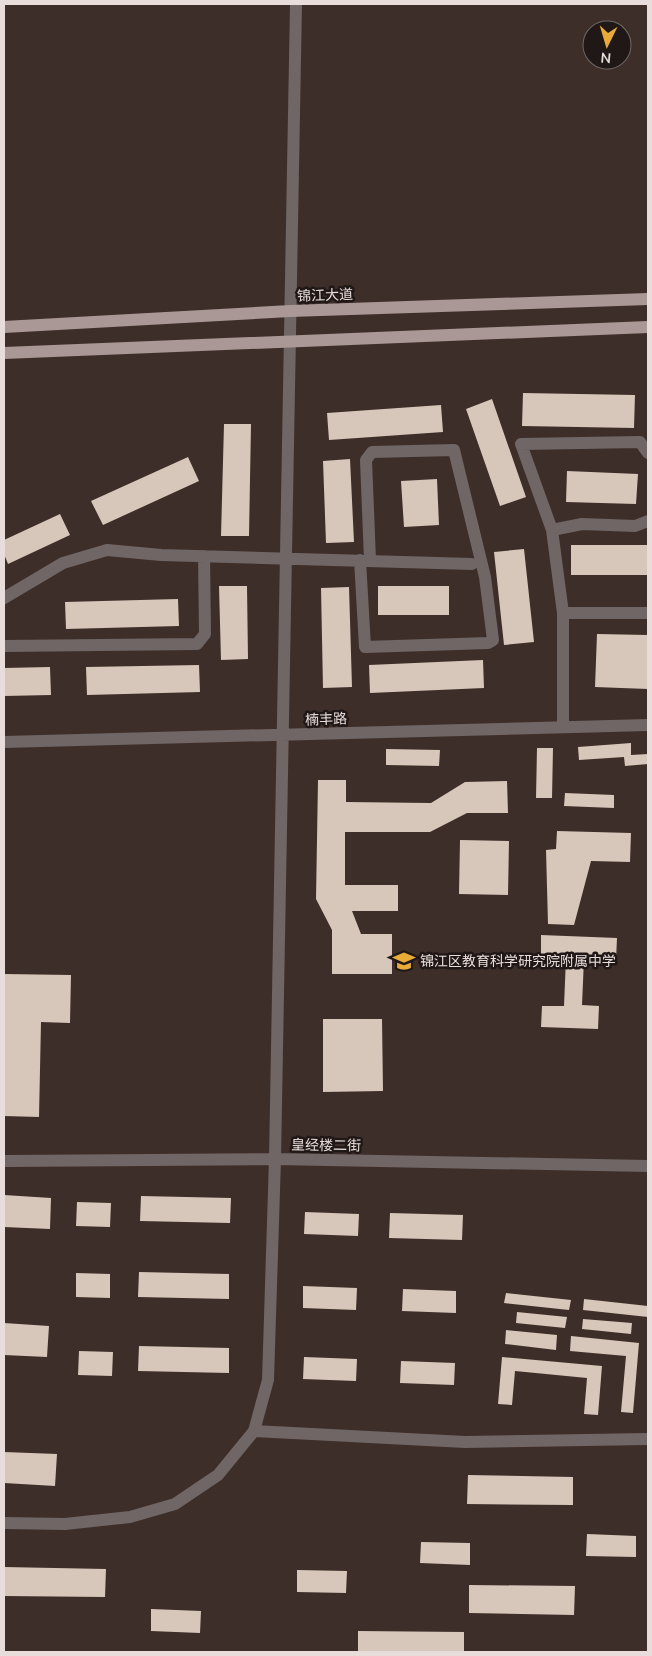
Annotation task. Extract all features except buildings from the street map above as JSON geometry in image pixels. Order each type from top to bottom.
[{"type":"main road","name":"锦江大道","points":[[4,327],[290,311],[648,299]]},
{"type":"main road","points":[[4,353],[648,327]]},
{"type":"street","points":[[4,1523],[65,1524],[130,1517],[176,1504],[218,1475],[254,1431],[268,1380],[275,1159],[296,4]]},
{"type":"street","points":[[563,727],[563,613],[552,530],[521,444],[640,442],[648,453]]},
{"type":"street","points":[[454,450],[485,578],[494,640],[488,643],[365,646],[365,560],[366,460],[372,452],[454,450]]},
{"type":"street","points":[[552,530],[582,524],[635,526],[648,521]]},
{"type":"street","points":[[4,598],[63,563],[107,550],[161,555],[472,564]]},
{"type":"street","points":[[4,646],[197,644],[205,634],[204,556]]},
{"type":"street","points":[[563,613],[648,613]]},
{"type":"street","name":"楠丰路","points":[[4,742],[648,725]]},
{"type":"street","name":"皇经楼二街","points":[[4,1161],[275,1159],[648,1166]]},
{"type":"street","points":[[254,1431],[465,1442],[648,1439]]},
{"type":"place","name":"锦江区教育科学研究院附属中学","points":[[404,961]]}]
